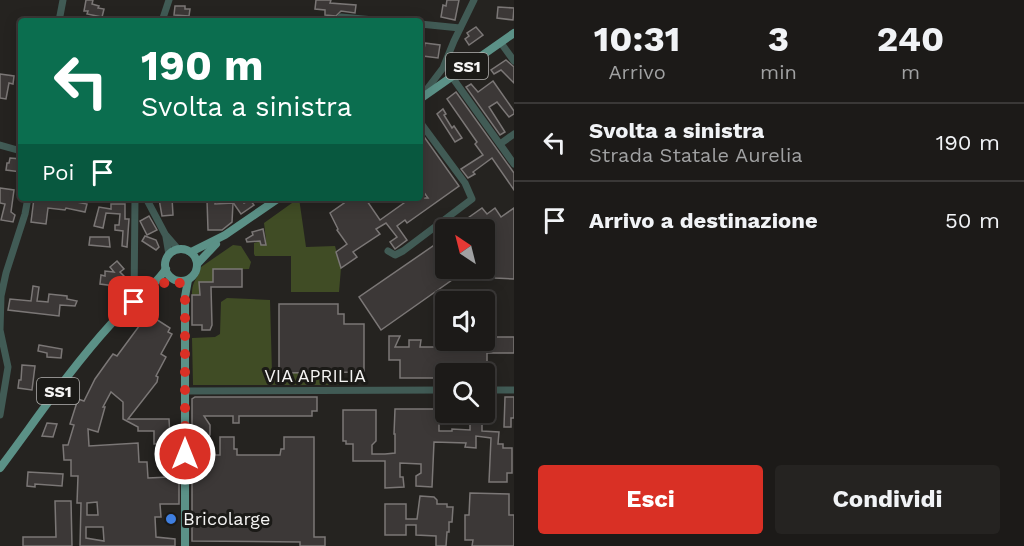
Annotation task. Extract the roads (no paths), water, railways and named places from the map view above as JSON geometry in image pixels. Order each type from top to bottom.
[{"type":"main road","name":"SS1","points":[[423,96],[514,33]]},
{"type":"main road","points":[[169,255],[178,249],[191,252],[225,235],[275,201]]},
{"type":"main road","points":[[180,280],[196,273],[198,263],[225,235]]},
{"type":"main road","points":[[191,252],[198,263]]},
{"type":"main road","name":"SS1","points":[[0,468],[94,344],[119,316],[149,290],[166,269],[165,264],[169,255]]},
{"type":"main road","points":[[166,269],[180,280],[185,297],[185,546]]},
{"type":"main road","name":"SS1","points":[[149,290],[180,280]]},
{"type":"street","points":[[60,18],[63,0]]},
{"type":"street","points":[[163,18],[169,0]]},
{"type":"street","points":[[423,94],[443,68],[474,0]]},
{"type":"street","points":[[341,17],[352,18]]},
{"type":"street","points":[[423,24],[460,28]]},
{"type":"street","points":[[501,42],[514,61]]},
{"type":"street","points":[[452,77],[514,164]]},
{"type":"street","points":[[388,251],[395,255],[404,251],[472,199],[465,183],[423,126]]},
{"type":"street","points":[[500,144],[514,134]]},
{"type":"street","points":[[0,145],[18,150]]},
{"type":"street","points":[[0,415],[8,367],[0,330],[1,296],[27,201]]},
{"type":"street","points":[[134,302],[135,201]]},
{"type":"street","points":[[148,201],[165,234],[178,249]]},
{"type":"street","points":[[165,234],[169,255]]},
{"type":"street","name":"VIA APRILIA","points":[[185,391],[435,390]]},
{"type":"street","points":[[495,390],[514,390]]},
{"type":"place","name":"Bricolarge","points":[[171,519]]}]
